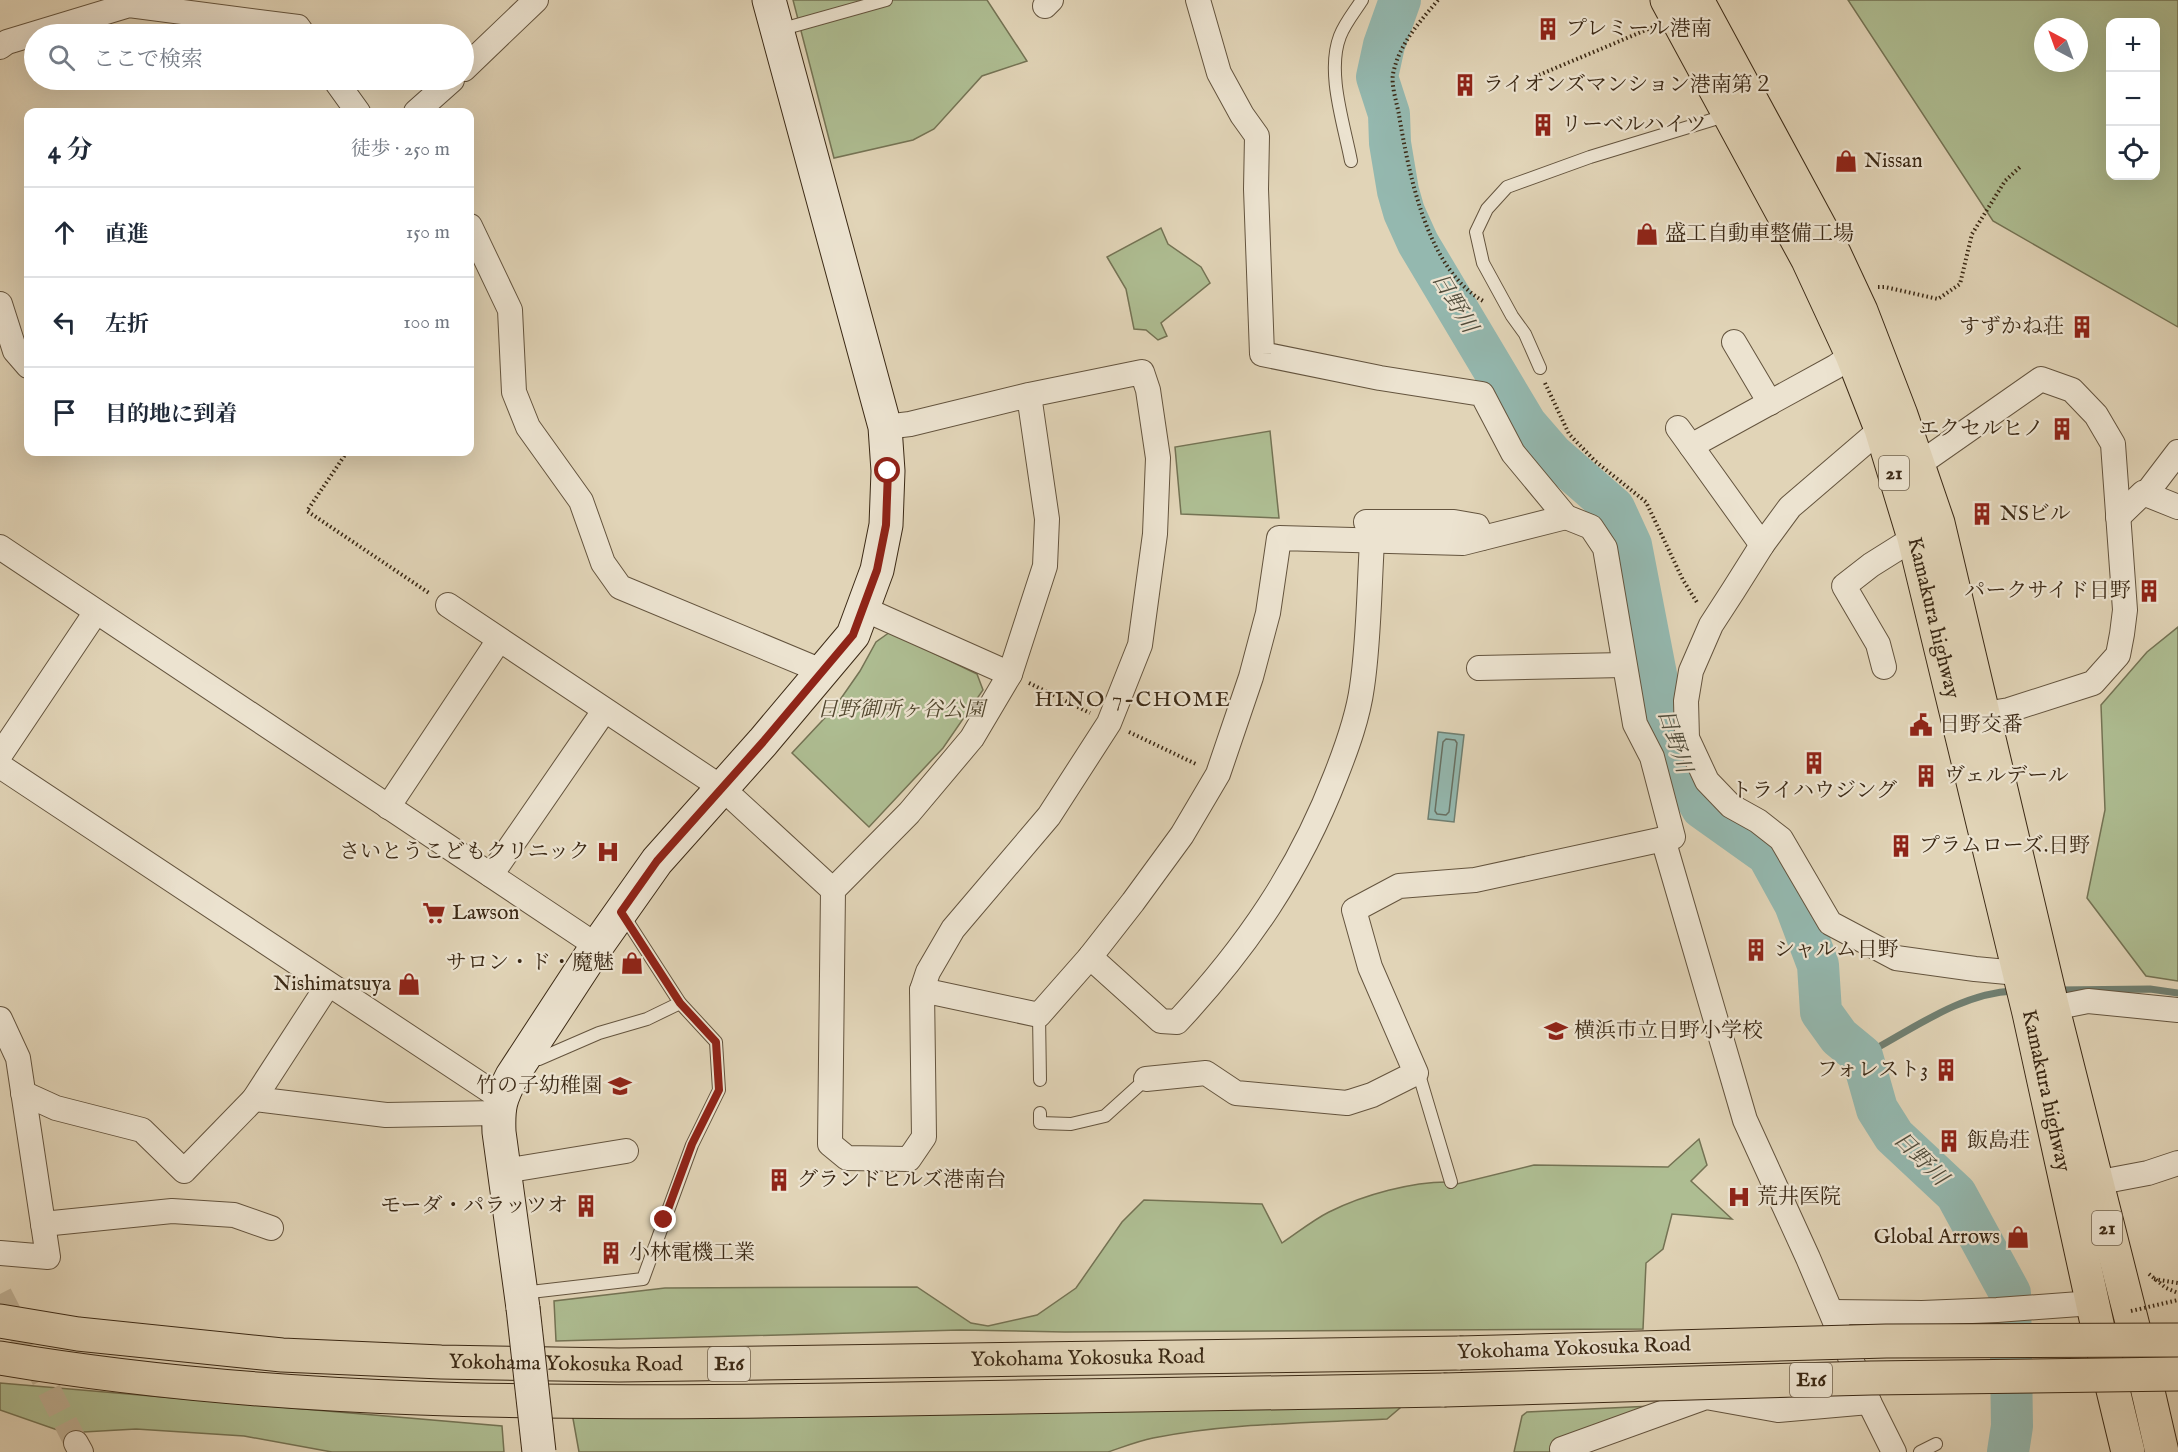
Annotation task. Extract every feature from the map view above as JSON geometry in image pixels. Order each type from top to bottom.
[{"type":"main road","name":"Kamakura highway","points":[[1697,0],[1834,253],[1861,311],[1911,440],[1938,523],[1985,714],[2096,1316],[2128,1452]]},
{"type":"main road","name":"Kamakura highway","points":[[1661,13],[1729,115],[1808,260],[1852,355],[1881,429],[1914,538],[2035,995],[2095,1183],[2133,1326],[2162,1388],[2162,1452]]},
{"type":"main road","points":[[2096,1316],[2133,1326],[2178,1326]]},
{"type":"main road","name":"Yokohama Yokosuka Road","points":[[0,1321],[78,1334],[282,1355],[441,1362],[618,1365],[1460,1353],[1886,1341],[2178,1340]]},
{"type":"main road","name":"Yokohama Yokosuka Road","points":[[0,1358],[181,1382],[335,1394],[570,1402],[1444,1390],[1871,1378],[2178,1374]]},
{"type":"main road","points":[[2113,1391],[2162,1388]]},
{"type":"street","points":[[474,59],[536,0]]},
{"type":"street","points":[[1146,1079],[1206,1073],[1236,1093],[1347,1103],[1372,1095],[1416,1073],[1370,967],[1354,910],[1399,886],[1475,880],[1672,837],[1652,757],[1635,724],[1605,548],[1591,527],[1566,517],[1513,453],[1482,394],[1380,378],[1262,354],[1256,189],[1257,136],[1242,115],[1219,73],[1198,0]]},
{"type":"street","points":[[74,24],[129,4],[293,24]]},
{"type":"street","points":[[539,1452],[504,1171],[500,1106],[527,1052],[657,861],[824,672],[853,635],[877,570],[886,525],[888,471],[885,427],[774,15]]},
{"type":"street","points":[[2,50],[24,42]]},
{"type":"street","points":[[342,90],[355,108]]},
{"type":"street","points":[[420,108],[441,90]]},
{"type":"street","points":[[474,234],[510,310],[514,392],[528,427],[581,501],[603,563],[620,587],[824,672]]},
{"type":"street","points":[[0,304],[15,351],[24,361]]},
{"type":"street","points":[[1734,342],[1770,403]]},
{"type":"street","points":[[1762,545],[1685,437],[1770,403],[1852,355]]},
{"type":"street","points":[[885,427],[910,424],[1029,394],[1142,372],[1148,390],[1158,458],[1155,534],[1140,645],[1109,723],[1049,816],[953,929],[928,972],[922,990],[924,1137],[909,1159],[847,1158],[830,1144],[833,890],[909,813],[972,738],[1010,674],[1045,566],[1047,519],[1029,394]]},
{"type":"street","points":[[1918,465],[2041,379],[2072,390],[2096,415],[2113,444],[2126,610],[2118,655],[2093,683],[2009,710],[1985,714]]},
{"type":"street","points":[[1881,429],[1790,507],[1762,545],[1711,625],[1690,671],[1686,701],[1687,738],[1707,781],[1731,806],[1758,820],[1781,839],[1830,922],[1896,958],[1975,969],[2035,995],[2178,1010]]},
{"type":"street","points":[[2118,517],[2144,493],[2146,494],[2178,452]]},
{"type":"street","points":[[2146,494],[2178,507]]},
{"type":"street","points":[[922,990],[1039,1015],[1090,957],[1182,835],[1218,774],[1248,687],[1268,613],[1279,538],[1369,532],[1463,543],[1566,517]]},
{"type":"street","points":[[1090,957],[1161,1021],[1177,1022],[1211,985],[1248,938],[1293,870],[1324,807],[1347,747],[1362,688],[1369,532]]},
{"type":"street","points":[[1884,667],[1878,644],[1844,586],[1871,565],[1914,538]]},
{"type":"street","points":[[0,547],[597,946]]},
{"type":"street","points":[[448,605],[722,789],[833,890]]},
{"type":"street","points":[[864,609],[1010,674]]},
{"type":"street","points":[[0,755],[96,612]]},
{"type":"street","points":[[388,807],[499,640]]},
{"type":"street","points":[[1479,668],[1624,665]]},
{"type":"street","points":[[491,876],[604,711]]},
{"type":"street","points":[[1652,757],[1687,738]]},
{"type":"street","points":[[0,766],[328,985],[500,1106]]},
{"type":"street","points":[[1663,839],[1745,1120],[1832,1312],[1869,1402],[1894,1452]]},
{"type":"street","points":[[14,1081],[56,1108],[142,1130],[184,1171],[254,1098],[328,985]]},
{"type":"street","points":[[0,1019],[18,1058],[14,1081],[48,1257],[0,1253]]},
{"type":"street","points":[[254,1098],[386,1115],[500,1106]]},
{"type":"street","points":[[504,1171],[626,1151]]},
{"type":"street","points":[[2095,1183],[2148,1173],[2178,1163]]},
{"type":"street","points":[[43,1224],[172,1211],[234,1215],[271,1228]]},
{"type":"street","points":[[1832,1312],[1922,1313],[2036,1307],[2096,1316]]},
{"type":"street","points":[[1562,1449],[1706,1397],[1778,1410],[1869,1402]]},
{"type":"lane","points":[[774,15],[886,0]]},
{"type":"lane","points":[[1351,161],[1334,76],[1340,36],[1362,0]]},
{"type":"lane","points":[[1540,368],[1525,334],[1512,316],[1483,263],[1476,232],[1487,209],[1507,187],[1590,157],[1729,115]]},
{"type":"lane","points":[[522,1301],[643,1279],[692,1144],[719,1090],[716,1042],[680,1003],[621,912]]},
{"type":"lane","points":[[527,1052],[539,1059],[599,1033],[647,1018],[680,1003]]},
{"type":"lane","points":[[1039,1015],[1040,1080]]},
{"type":"lane","points":[[1416,1073],[1420,1078],[1451,1182]]},
{"type":"lane","points":[[1040,1113],[1040,1123],[1071,1124],[1105,1116],[1146,1079]]},
{"type":"lane","points":[[1920,1452],[1936,1444]]},
{"type":"path","points":[[1438,0],[1400,49],[1393,77],[1413,184],[1429,233],[1444,261],[1471,294],[1512,316]]},
{"type":"path","points":[[1539,75],[1661,13]]},
{"type":"path","points":[[1878,287],[1938,299],[1960,284],[1972,234],[2005,181],[2021,166]]},
{"type":"path","points":[[1540,368],[1569,434],[1595,461],[1646,502],[1683,580],[1711,625]]},
{"type":"path","points":[[344,456],[307,511],[448,605]]},
{"type":"path","points":[[2154,1279],[2178,1283]]},
{"type":"green space","points":[[793,0],[987,0],[1027,61],[982,76],[934,129],[913,140],[834,158]]},
{"type":"green space","points":[[1848,0],[2178,0],[2178,327],[1993,221]]},
{"type":"green space","points":[[1161,228],[1168,244],[1201,267],[1210,283],[1161,323],[1167,336],[1158,340],[1146,330],[1134,329],[1126,289],[1107,257]]},
{"type":"green space","points":[[1270,431],[1279,518],[1181,514],[1175,447]]},
{"type":"green space","points":[[2178,627],[2178,981],[2146,976],[2087,898],[2105,810],[2101,705],[2147,652]]},
{"type":"green space","name":"日野御所ヶ谷公園","points":[[890,632],[977,674],[983,690],[943,748],[869,827],[792,753],[835,707],[860,671],[876,642]]},
{"type":"green space","points":[[1699,1139],[1707,1165],[1691,1181],[1732,1219],[1672,1214],[1663,1249],[1646,1263],[1643,1329],[1065,1332],[960,1330],[556,1341],[554,1301],[665,1288],[917,1287],[971,1323],[988,1326],[1037,1315],[1076,1288],[1122,1222],[1144,1200],[1262,1204],[1282,1243],[1329,1212],[1388,1190],[1436,1182],[1451,1182],[1453,1185],[1534,1165],[1668,1167]]},
{"type":"green space","points":[[0,1383],[502,1426],[504,1452],[332,1452],[244,1436],[136,1429],[66,1433],[0,1410]]},
{"type":"green space","points":[[570,1402],[1407,1402],[1387,1419],[1211,1429],[1153,1438],[1108,1452],[579,1452]]},
{"type":"green space","points":[[1673,1405],[1562,1452],[1514,1452],[1522,1416],[1527,1412]]},
{"type":"water","points":[[1438,732],[1464,735],[1454,822],[1428,819]]},
{"type":"waterway","name":"日野川","points":[[1400,0],[1384,45],[1377,77],[1389,114],[1390,143],[1404,212],[1418,243],[1526,424],[1552,454],[1614,508],[1631,545],[1665,721],[1678,766],[1702,808],[1768,855],[1795,904],[1818,965],[1821,1012],[1839,1037],[1862,1056],[1877,1109],[1894,1136],[1956,1194],[2010,1293],[2012,1426],[2008,1452]]},
{"type":"waterway","points":[[2058,990],[2150,989],[2178,993]]},
{"type":"waterway","points":[[1862,1056],[1954,1006],[1994,993],[2014,991]]},
{"type":"tunnel","points":[[0,1294],[76,1443]]},
{"type":"place","name":"プレミール港南","points":[[1548,29]]},
{"type":"place","name":"ライオンズマンション港南第２","points":[[1465,85]]},
{"type":"place","name":"リーベルハイツ","points":[[1543,125]]},
{"type":"place","name":"Nissan","points":[[1846,161]]},
{"type":"place","name":"盛工自動車整備工場","points":[[1647,234]]},
{"type":"place","name":"すずかね荘","points":[[2082,327]]},
{"type":"place","name":"エクセルヒノ","points":[[2062,429]]},
{"type":"place","name":"NSビル","points":[[1982,514]]},
{"type":"place","name":"パークサイド日野","points":[[2149,591]]},
{"type":"place","name":"日野交番","points":[[1921,725]]},
{"type":"place","name":"トライハウジング","points":[[1814,763]]},
{"type":"place","name":"ヴェルデール","points":[[1926,776]]},
{"type":"place","name":"プラムローズ.日野","points":[[1901,846]]},
{"type":"place","name":"さいとうこどもクリニック","points":[[608,852]]},
{"type":"place","name":"Lawson","points":[[434,913]]},
{"type":"place","name":"シャルム日野","points":[[1756,950]]},
{"type":"place","name":"サロン・ド・魔魅","points":[[632,963]]},
{"type":"place","name":"Nishimatsuya","points":[[409,984]]},
{"type":"place","name":"横浜市立日野小学校","points":[[1556,1031]]},
{"type":"place","name":"フォレスト3","points":[[1946,1070]]},
{"type":"place","name":"竹の子幼稚園","points":[[620,1086]]},
{"type":"place","name":"飯島荘","points":[[1949,1141]]},
{"type":"place","name":"グランドヒルズ港南台","points":[[779,1180]]},
{"type":"place","name":"荒井医院","points":[[1739,1197]]},
{"type":"place","name":"モーダ・パラッツオ","points":[[586,1206]]},
{"type":"place","name":"Global Arrows","points":[[2018,1237]]},
{"type":"place","name":"小林電機工業","points":[[611,1253]]},
{"type":"district","name":"HINO 7-CHOME","points":[[1133,700]]},
{"type":"route","points":[[664,1220],[692,1144],[719,1090],[716,1042],[680,1003],[621,912],[657,861],[824,672],[853,635],[877,570],[886,525],[888,471]]}]
